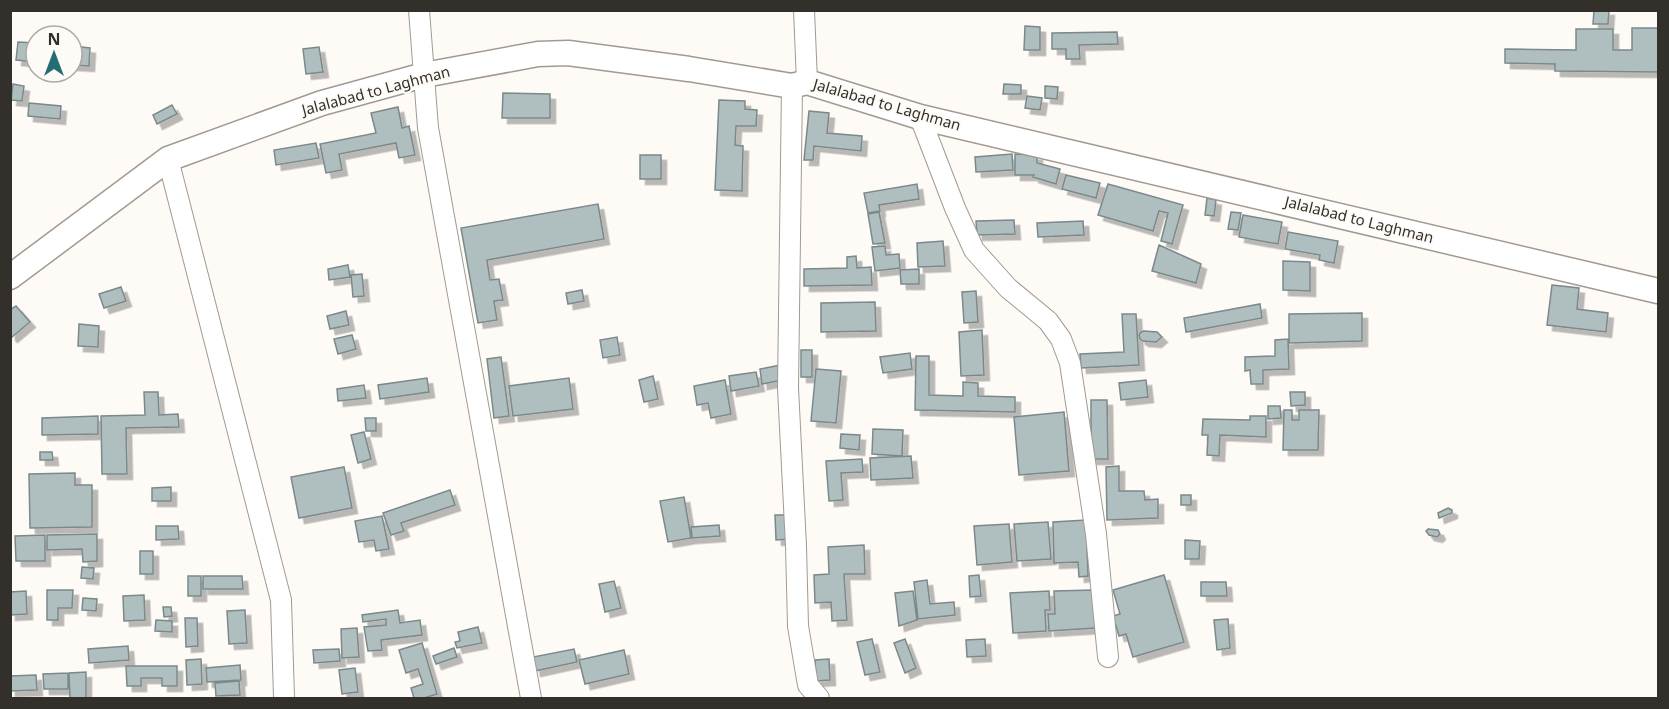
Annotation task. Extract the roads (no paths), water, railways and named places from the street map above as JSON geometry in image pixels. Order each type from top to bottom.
[{"type":"street","points":[[419,10],[428,128],[531,699]]},
{"type":"street","points":[[804,10],[799,84],[788,388],[798,626],[808,685],[819,699]]},
{"type":"street","name":"Jalalabad to Laghman","points":[[10,277],[168,159],[322,103],[424,75],[538,54],[568,53],[799,84],[920,117],[1659,291]]},
{"type":"street","points":[[920,117],[955,208],[974,250],[1008,288],[1048,321],[1061,339],[1070,363],[1096,534],[1108,657]]},
{"type":"street","points":[[168,159],[281,600],[284,699]]}]
